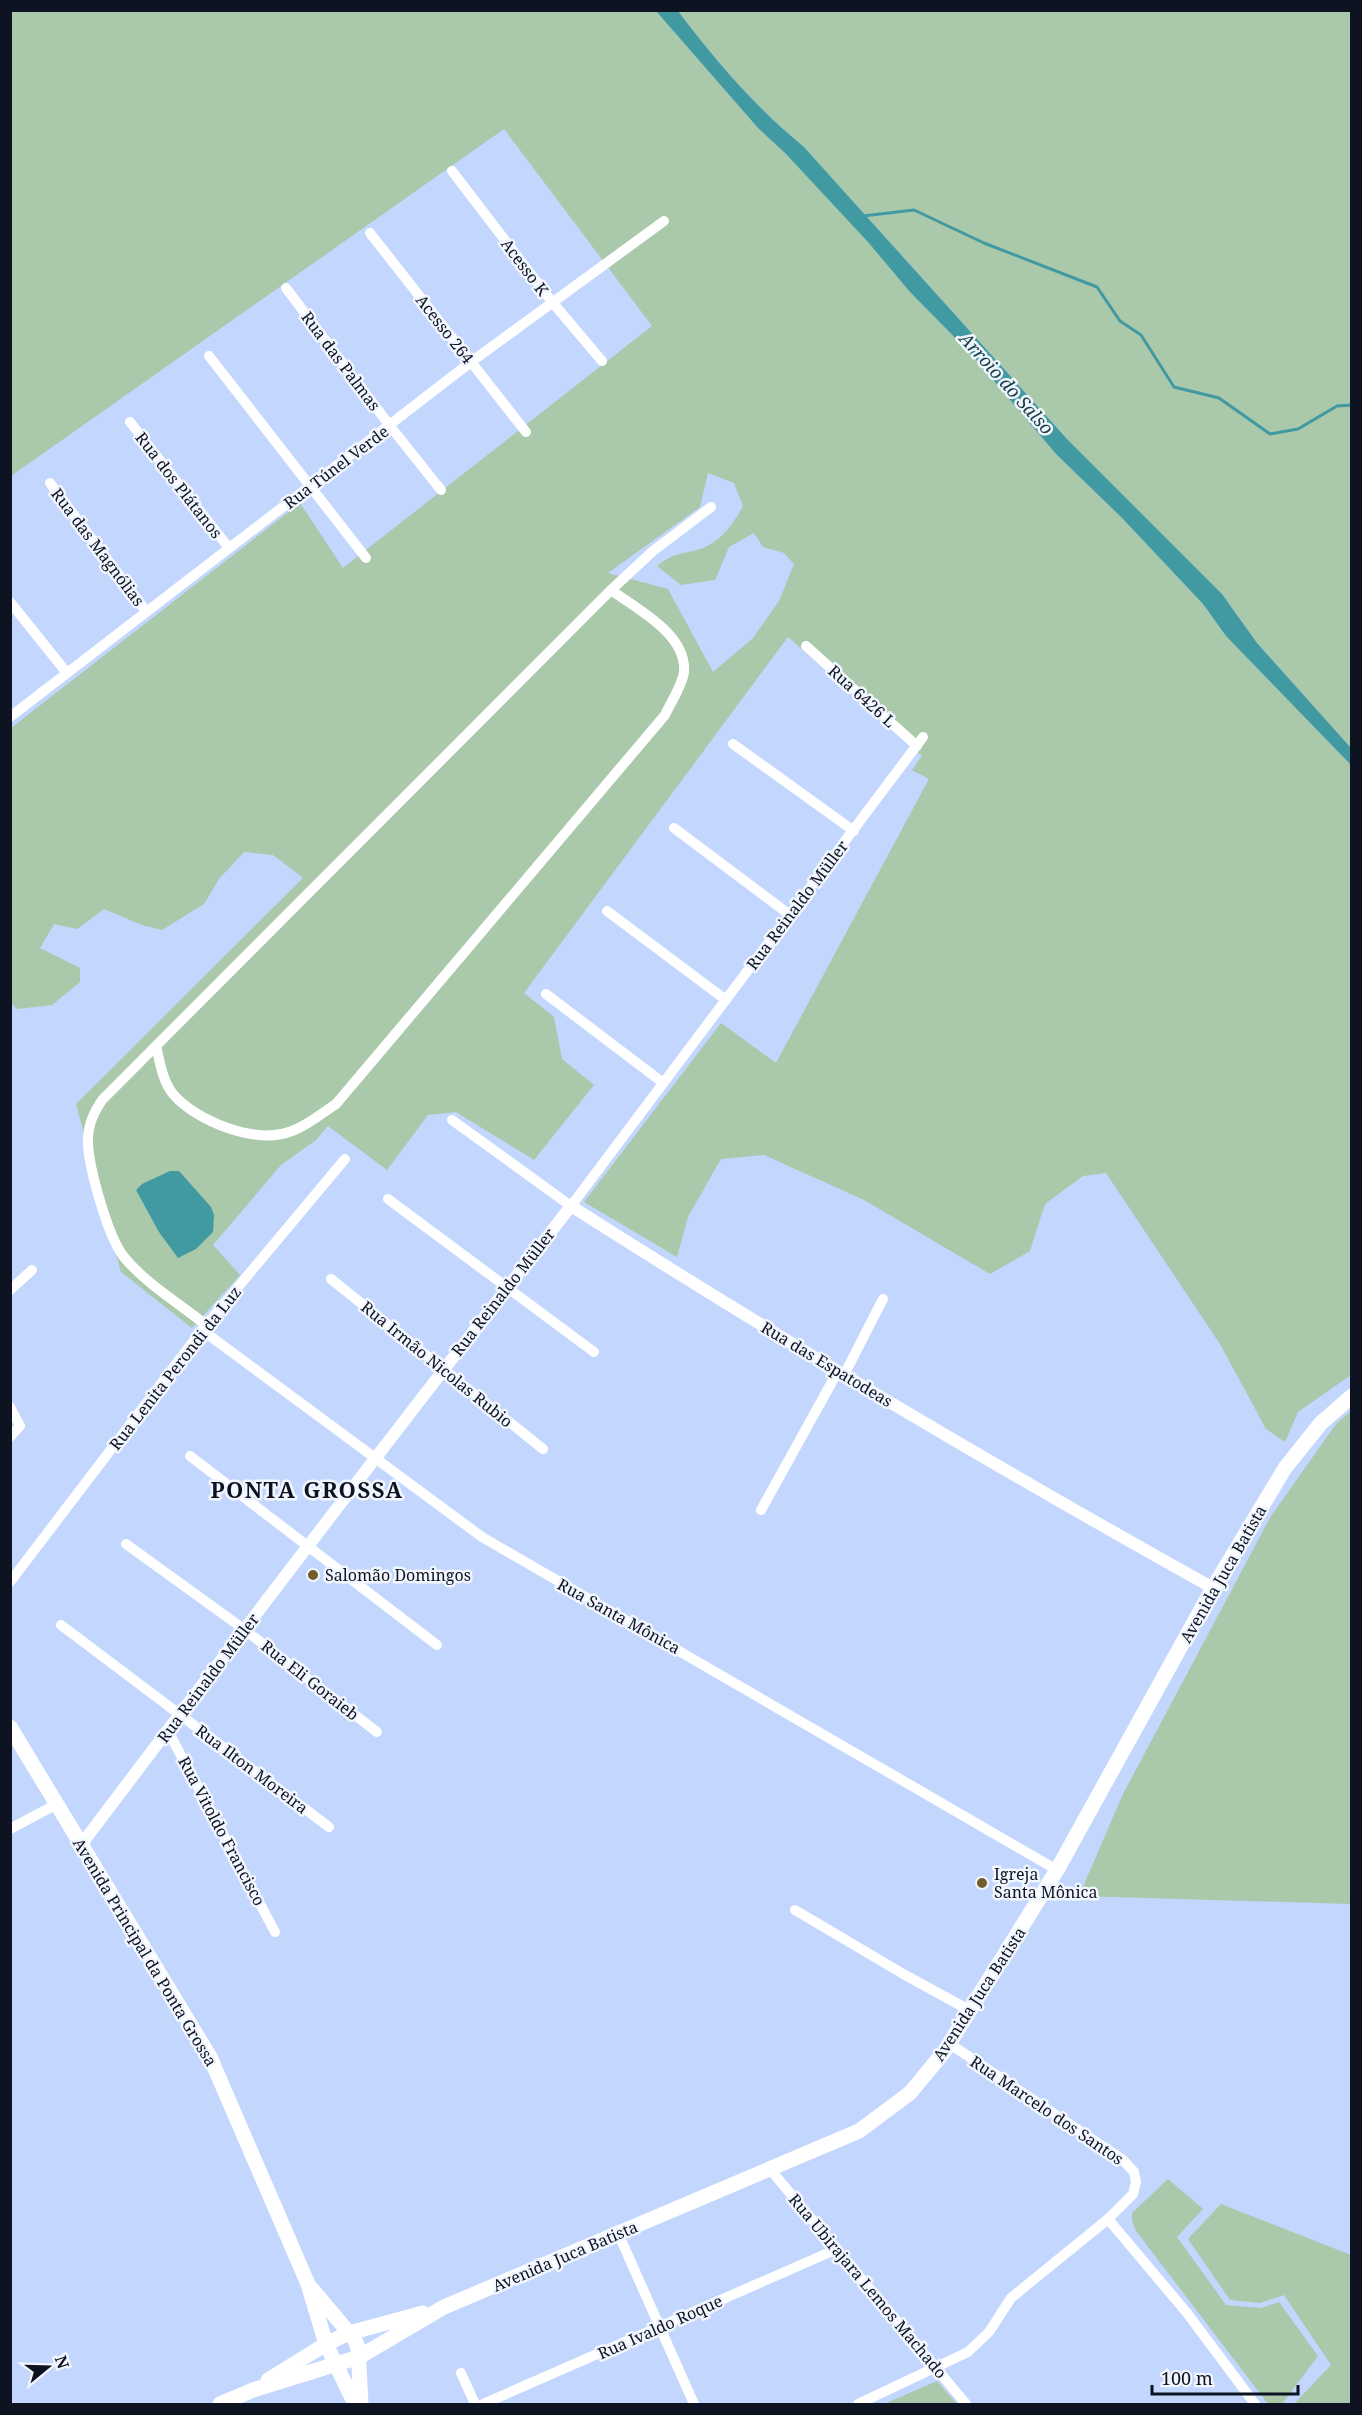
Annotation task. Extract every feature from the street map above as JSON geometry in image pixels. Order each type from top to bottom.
[{"type":"main road","name":"Avenida Juca Batista","points":[[220,2404],[253,2390],[358,2357],[444,2307],[859,2131],[910,2093],[950,2044],[1057,1870],[1213,1588],[1285,1468],[1321,1423],[1352,1396]]},
{"type":"main road","name":"Avenida Principal da Ponta Grossa","points":[[10,1726],[210,2058],[308,2284],[335,2366],[355,2404]]},
{"type":"main road","name":"Avenida Principal da Ponta Grossa","points":[[308,2284],[349,2333],[358,2348],[361,2404]]},
{"type":"main road","name":"Avenida Juca Batista","points":[[253,2390],[326,2344],[349,2333],[444,2307]]},
{"type":"street","name":"Acesso K","points":[[452,171],[553,303],[602,361]]},
{"type":"street","name":"Rua Túnel Verde","points":[[10,717],[471,362],[664,221]]},
{"type":"street","name":"Acesso 264","points":[[370,233],[523,428]]},
{"type":"street","name":"Rua das Palmas","points":[[286,288],[441,490]]},
{"type":"street","points":[[209,356],[366,558]]},
{"type":"street","name":"Rua dos Plátanos","points":[[129,422],[229,548]]},
{"type":"street","name":"Rua das Magnólias","points":[[50,483],[146,611]]},
{"type":"street","name":"Rua Santa Mônica","points":[[711,507],[653,550],[611,590],[102,1100],[92,1115],[88,1142],[92,1172],[122,1255],[135,1269],[204,1327],[482,1537],[1057,1870]]},
{"type":"street","points":[[156,1046],[164,1079],[173,1094],[209,1120],[248,1135],[272,1135],[291,1131],[336,1104],[665,715],[684,671],[679,647],[666,630],[611,590]]},
{"type":"street","points":[[10,602],[67,673]]},
{"type":"street","name":"Rua 6426 L","points":[[806,646],[920,742]]},
{"type":"street","name":"Rua Reinaldo Müller","points":[[81,1845],[246,1630],[374,1457],[571,1206],[662,1082],[920,742]]},
{"type":"street","points":[[733,744],[854,831]]},
{"type":"street","points":[[674,828],[790,915]]},
{"type":"street","points":[[607,911],[726,1000]]},
{"type":"street","points":[[546,994],[662,1082]]},
{"type":"street","name":"Rua das Espatodeas","points":[[452,1120],[571,1206],[714,1297],[1036,1488],[1213,1588]]},
{"type":"street","name":"Rua Lenita Perondi da Luz","points":[[10,1582],[204,1327],[345,1159]]},
{"type":"street","points":[[388,1199],[594,1352]]},
{"type":"street","points":[[10,1290],[32,1270]]},
{"type":"street","name":"Rua Irmão Nicolas Rubio","points":[[331,1279],[543,1449]]},
{"type":"street","points":[[761,1510],[883,1299]]},
{"type":"street","points":[[10,1407],[20,1421],[20,1426],[10,1437]]},
{"type":"street","points":[[190,1456],[437,1645]]},
{"type":"street","name":"Rua Eli Goraieb","points":[[126,1544],[246,1630],[377,1732]]},
{"type":"street","name":"Rua Ilton Moreira","points":[[61,1625],[329,1827]]},
{"type":"street","name":"Rua Vitoldo Francisco","points":[[168,1731],[275,1932]]},
{"type":"street","points":[[10,1828],[57,1804]]},
{"type":"street","points":[[795,1911],[970,2011]]},
{"type":"street","name":"Rua Marcelo dos Santos","points":[[950,2044],[1123,2160],[1134,2172],[1136,2182],[1133,2194],[1108,2219]]},
{"type":"street","name":"Rua Ubirajara Lemos Machado","points":[[769,2168],[966,2404]]},
{"type":"street","points":[[858,2404],[937,2369],[968,2352],[989,2332],[1011,2298],[1108,2219],[1187,2313],[1255,2404]]},
{"type":"street","points":[[618,2233],[694,2404]]},
{"type":"street","name":"Rua Ivaldo Roque","points":[[483,2404],[837,2249]]},
{"type":"street","points":[[461,2373],[475,2404]]},
{"type":"shaded area","points":[[10,11],[656,11],[758,128],[786,154],[869,242],[910,292],[972,355],[1056,454],[1122,518],[1203,604],[1226,636],[1351,765],[1351,1375],[1298,1412],[1285,1442],[1266,1429],[1220,1344],[1106,1173],[1083,1176],[1045,1204],[1030,1251],[990,1274],[864,1200],[764,1155],[721,1159],[688,1217],[677,1257],[584,1202],[721,1023],[776,1063],[929,779],[912,770],[922,756],[788,637],[524,993],[554,1017],[562,1059],[594,1085],[534,1160],[456,1112],[428,1115],[387,1170],[328,1126],[316,1140],[281,1165],[213,1245],[240,1275],[192,1328],[121,1272],[76,1104],[303,878],[273,855],[244,852],[219,879],[204,904],[162,930],[142,925],[104,909],[77,929],[54,924],[40,948],[80,968],[80,982],[52,1005],[17,1009],[10,1002],[11,728],[300,503],[343,568],[652,326],[504,129],[11,476]],"holes":[[[708,473],[734,483],[743,506],[726,532],[707,546],[673,556],[657,566],[681,585],[715,580],[729,547],[754,533],[763,547],[784,553],[794,564],[779,601],[753,638],[713,672],[668,589],[608,573],[700,507]]]},
{"type":"shaded area","points":[[678,11],[1351,11],[1351,748],[1257,643],[1222,594],[1067,439],[804,147],[737,83]]},
{"type":"shaded area","points":[[1351,1411],[1351,1904],[1079,1896],[1123,1794],[1271,1516],[1336,1424]]},
{"type":"shaded area","points":[[1168,2179],[1203,2209],[1177,2237],[1226,2305],[1261,2308],[1279,2302],[1318,2356],[1282,2404],[1268,2404],[1136,2231],[1132,2213]]},
{"type":"shaded area","points":[[1221,2204],[1351,2255],[1351,2404],[1294,2404],[1331,2365],[1284,2295],[1260,2303],[1230,2300],[1188,2239]]},
{"type":"shaded area","points":[[937,2381],[957,2404],[884,2404]]},
{"type":"water","name":"Arroio do Salso","points":[[656,11],[678,11],[737,83],[804,147],[1067,439],[1222,594],[1257,643],[1351,748],[1351,765],[1226,636],[1203,604],[1122,518],[1056,454],[972,355],[910,292],[868,242],[786,154],[758,128]]},
{"type":"water","points":[[170,1171],[179,1171],[211,1207],[214,1215],[213,1232],[196,1249],[178,1258],[159,1232],[136,1190],[142,1184]]},
{"type":"waterway","points":[[863,216],[914,210],[984,243],[1097,287],[1120,321],[1141,335],[1174,387],[1219,398],[1270,434],[1298,429],[1337,406],[1352,405]]},
{"type":"place","name":"Salomão Domingos","points":[[313,1575]]},
{"type":"place","name":"Igreja Santa Mônica","points":[[982,1883]]},
{"type":"district","name":"PONTA GROSSA","points":[[307,1489]]}]
